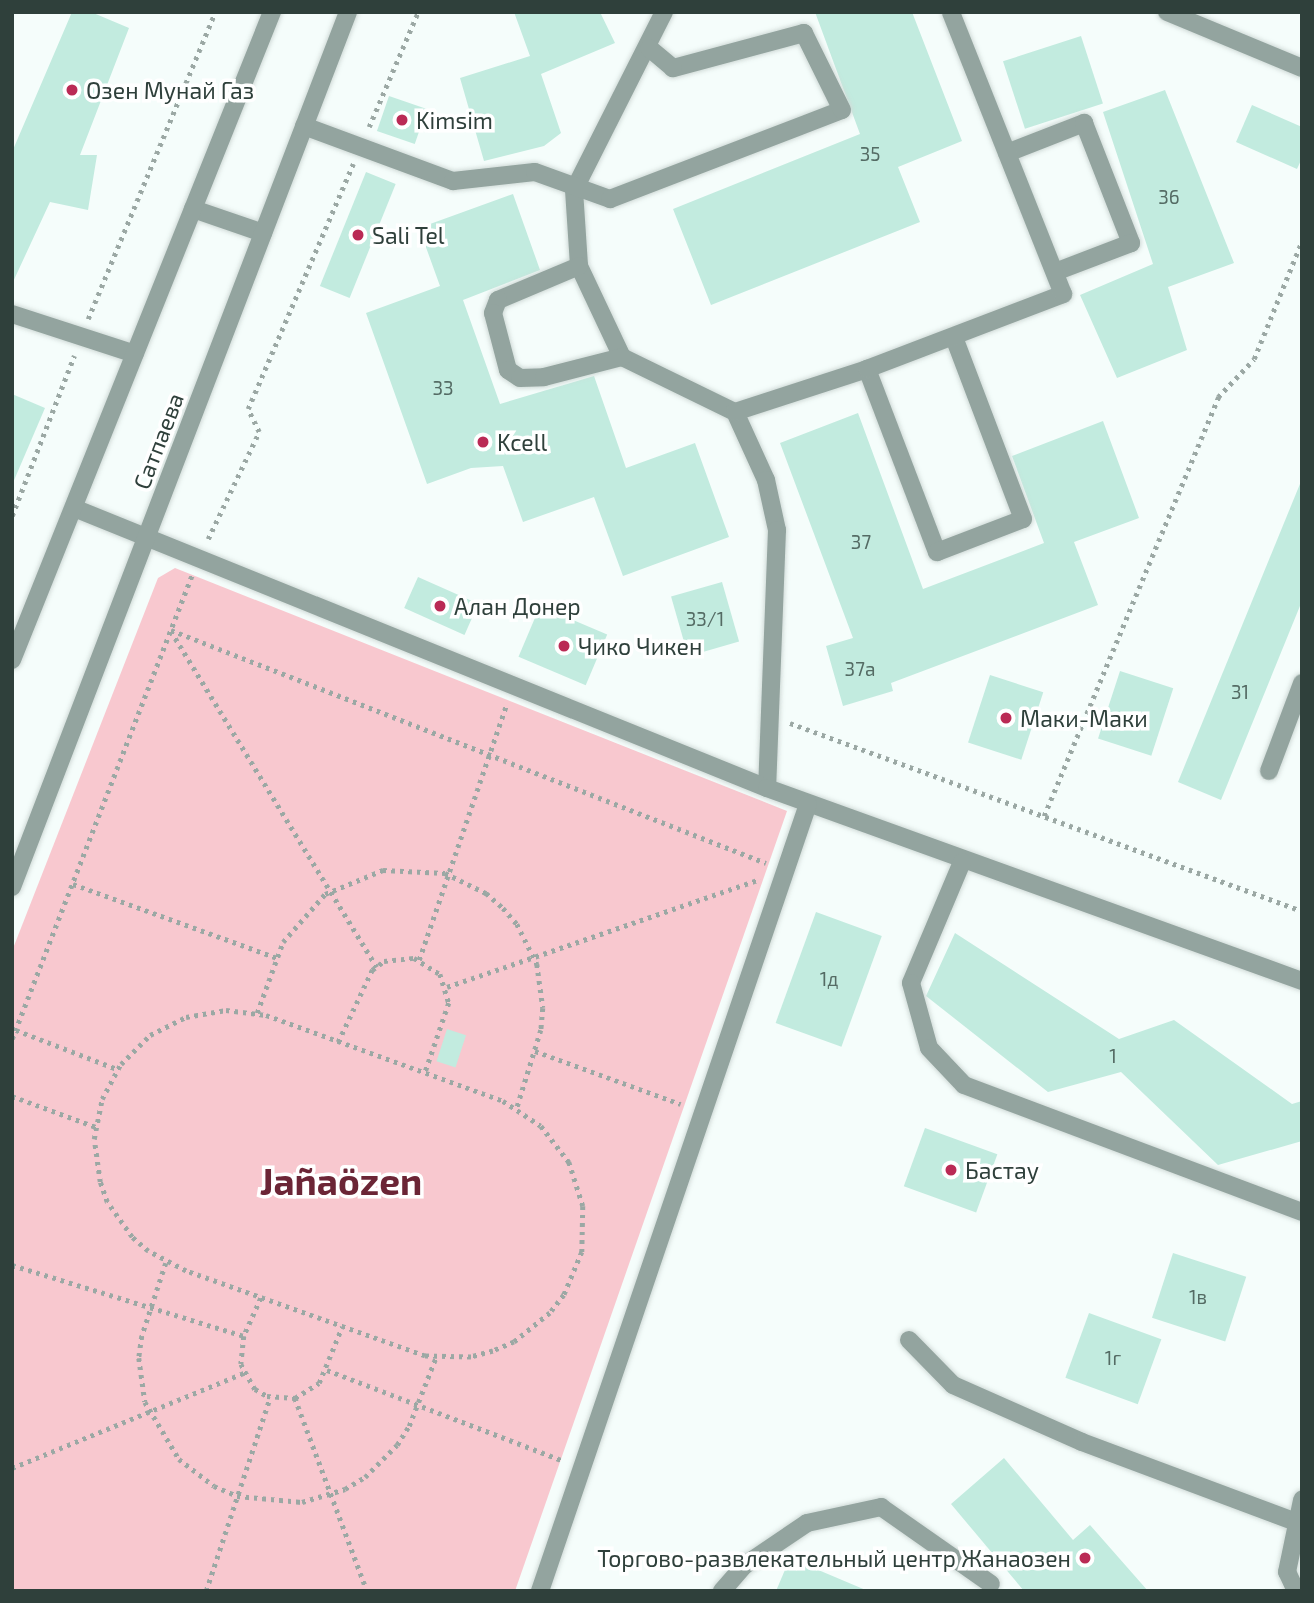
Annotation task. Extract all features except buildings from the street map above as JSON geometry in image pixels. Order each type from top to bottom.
[{"type":"street","points":[[12,660],[272,12]]},
{"type":"street","name":"Сатпаева","points":[[12,887],[348,12]]},
{"type":"street","points":[[664,12],[649,48],[574,190],[579,266],[622,357],[736,412],[766,480],[777,530],[767,788]]},
{"type":"street","points":[[736,412],[867,369],[1063,294],[951,12]]},
{"type":"street","points":[[1167,12],[1302,68]]},
{"type":"street","points":[[304,126],[453,181],[535,172],[574,190],[610,199],[842,110],[804,33],[673,68],[649,48]]},
{"type":"street","points":[[1007,153],[1084,123],[1130,243],[1055,272]]},
{"type":"street","points":[[193,209],[263,233]]},
{"type":"street","points":[[579,266],[498,300],[493,313],[508,370],[520,378],[544,377],[622,357]]},
{"type":"street","points":[[12,314],[135,354]]},
{"type":"street","points":[[867,369],[937,552],[1023,519],[954,337]]},
{"type":"street","points":[[74,508],[808,804],[962,862],[1302,981]]},
{"type":"street","points":[[1269,771],[1302,683]]},
{"type":"street","points":[[540,1591],[808,804]]},
{"type":"street","points":[[962,862],[911,983],[929,1048],[964,1085],[1302,1212]]},
{"type":"street","points":[[909,1340],[953,1385],[1082,1442],[1296,1522]]},
{"type":"street","points":[[1296,1591],[1287,1572],[1302,1500]]},
{"type":"street","points":[[722,1591],[745,1565],[807,1523],[881,1507],[991,1584]]},
{"type":"path","points":[[12,516],[81,337],[215,12]]},
{"type":"path","points":[[12,1039],[198,558],[259,432],[248,409],[418,12]]},
{"type":"path","points":[[1044,816],[1218,397],[1254,359],[1302,241]]},
{"type":"path","points":[[171,631],[486,757],[785,870]]},
{"type":"path","points":[[171,631],[377,967]]},
{"type":"path","points":[[419,960],[486,757],[514,686]]},
{"type":"path","points":[[770,716],[1302,911]]},
{"type":"path","points":[[257,1013],[277,958],[295,924],[331,890],[383,870],[446,873],[485,893],[502,908],[534,957],[543,1008],[535,1051],[517,1108]]},
{"type":"path","points":[[447,987],[785,870]]},
{"type":"path","points":[[73,884],[277,958]]},
{"type":"path","points":[[338,1042],[363,984],[377,967],[399,957],[419,960],[440,974],[447,987],[446,1017],[425,1073]]},
{"type":"path","points":[[226,1010],[257,1013],[338,1042],[517,1108],[557,1143],[578,1184],[584,1229],[575,1274],[551,1313],[514,1342],[471,1357],[436,1357],[342,1327],[166,1263],[132,1237],[107,1202],[95,1161],[96,1127],[102,1099],[117,1069],[150,1035],[186,1017],[226,1010]]},
{"type":"path","points":[[16,1030],[117,1069]]},
{"type":"path","points":[[535,1051],[681,1104]]},
{"type":"path","points":[[12,1096],[96,1127]]},
{"type":"path","points":[[166,1263],[149,1308],[139,1358],[150,1413],[179,1459],[215,1486],[237,1496],[280,1503],[331,1494],[382,1462],[409,1426],[436,1357]]},
{"type":"path","points":[[12,1265],[244,1336]]},
{"type":"path","points":[[261,1298],[240,1350],[244,1373],[255,1389],[270,1396],[295,1398],[319,1383],[327,1370],[342,1327]]},
{"type":"path","points":[[327,1370],[562,1460]]},
{"type":"path","points":[[12,1468],[244,1373]]},
{"type":"path","points":[[206,1591],[270,1396]]},
{"type":"path","points":[[295,1398],[366,1591]]},
{"type":"shaded area","points":[[175,568],[787,811],[515,1591],[12,1591],[12,951],[158,578]]},
{"type":"place","name":"Озен Мунай Газ","points":[[72,90]]},
{"type":"place","name":"Kimsim","points":[[402,120]]},
{"type":"place","name":"Sali Tel","points":[[358,235]]},
{"type":"place","name":"Kcell","points":[[483,442]]},
{"type":"place","name":"Алан Донер","points":[[440,606]]},
{"type":"place","name":"Чико Чикен","points":[[564,646]]},
{"type":"place","name":"Маки-Маки","points":[[1006,718]]},
{"type":"place","name":"Бастау","points":[[951,1170]]},
{"type":"place","name":"Торгово-развлекательный центр Жанаозен","points":[[1085,1558]]},
{"type":"district","name":"Jañaözen","points":[[341,1180]]}]
